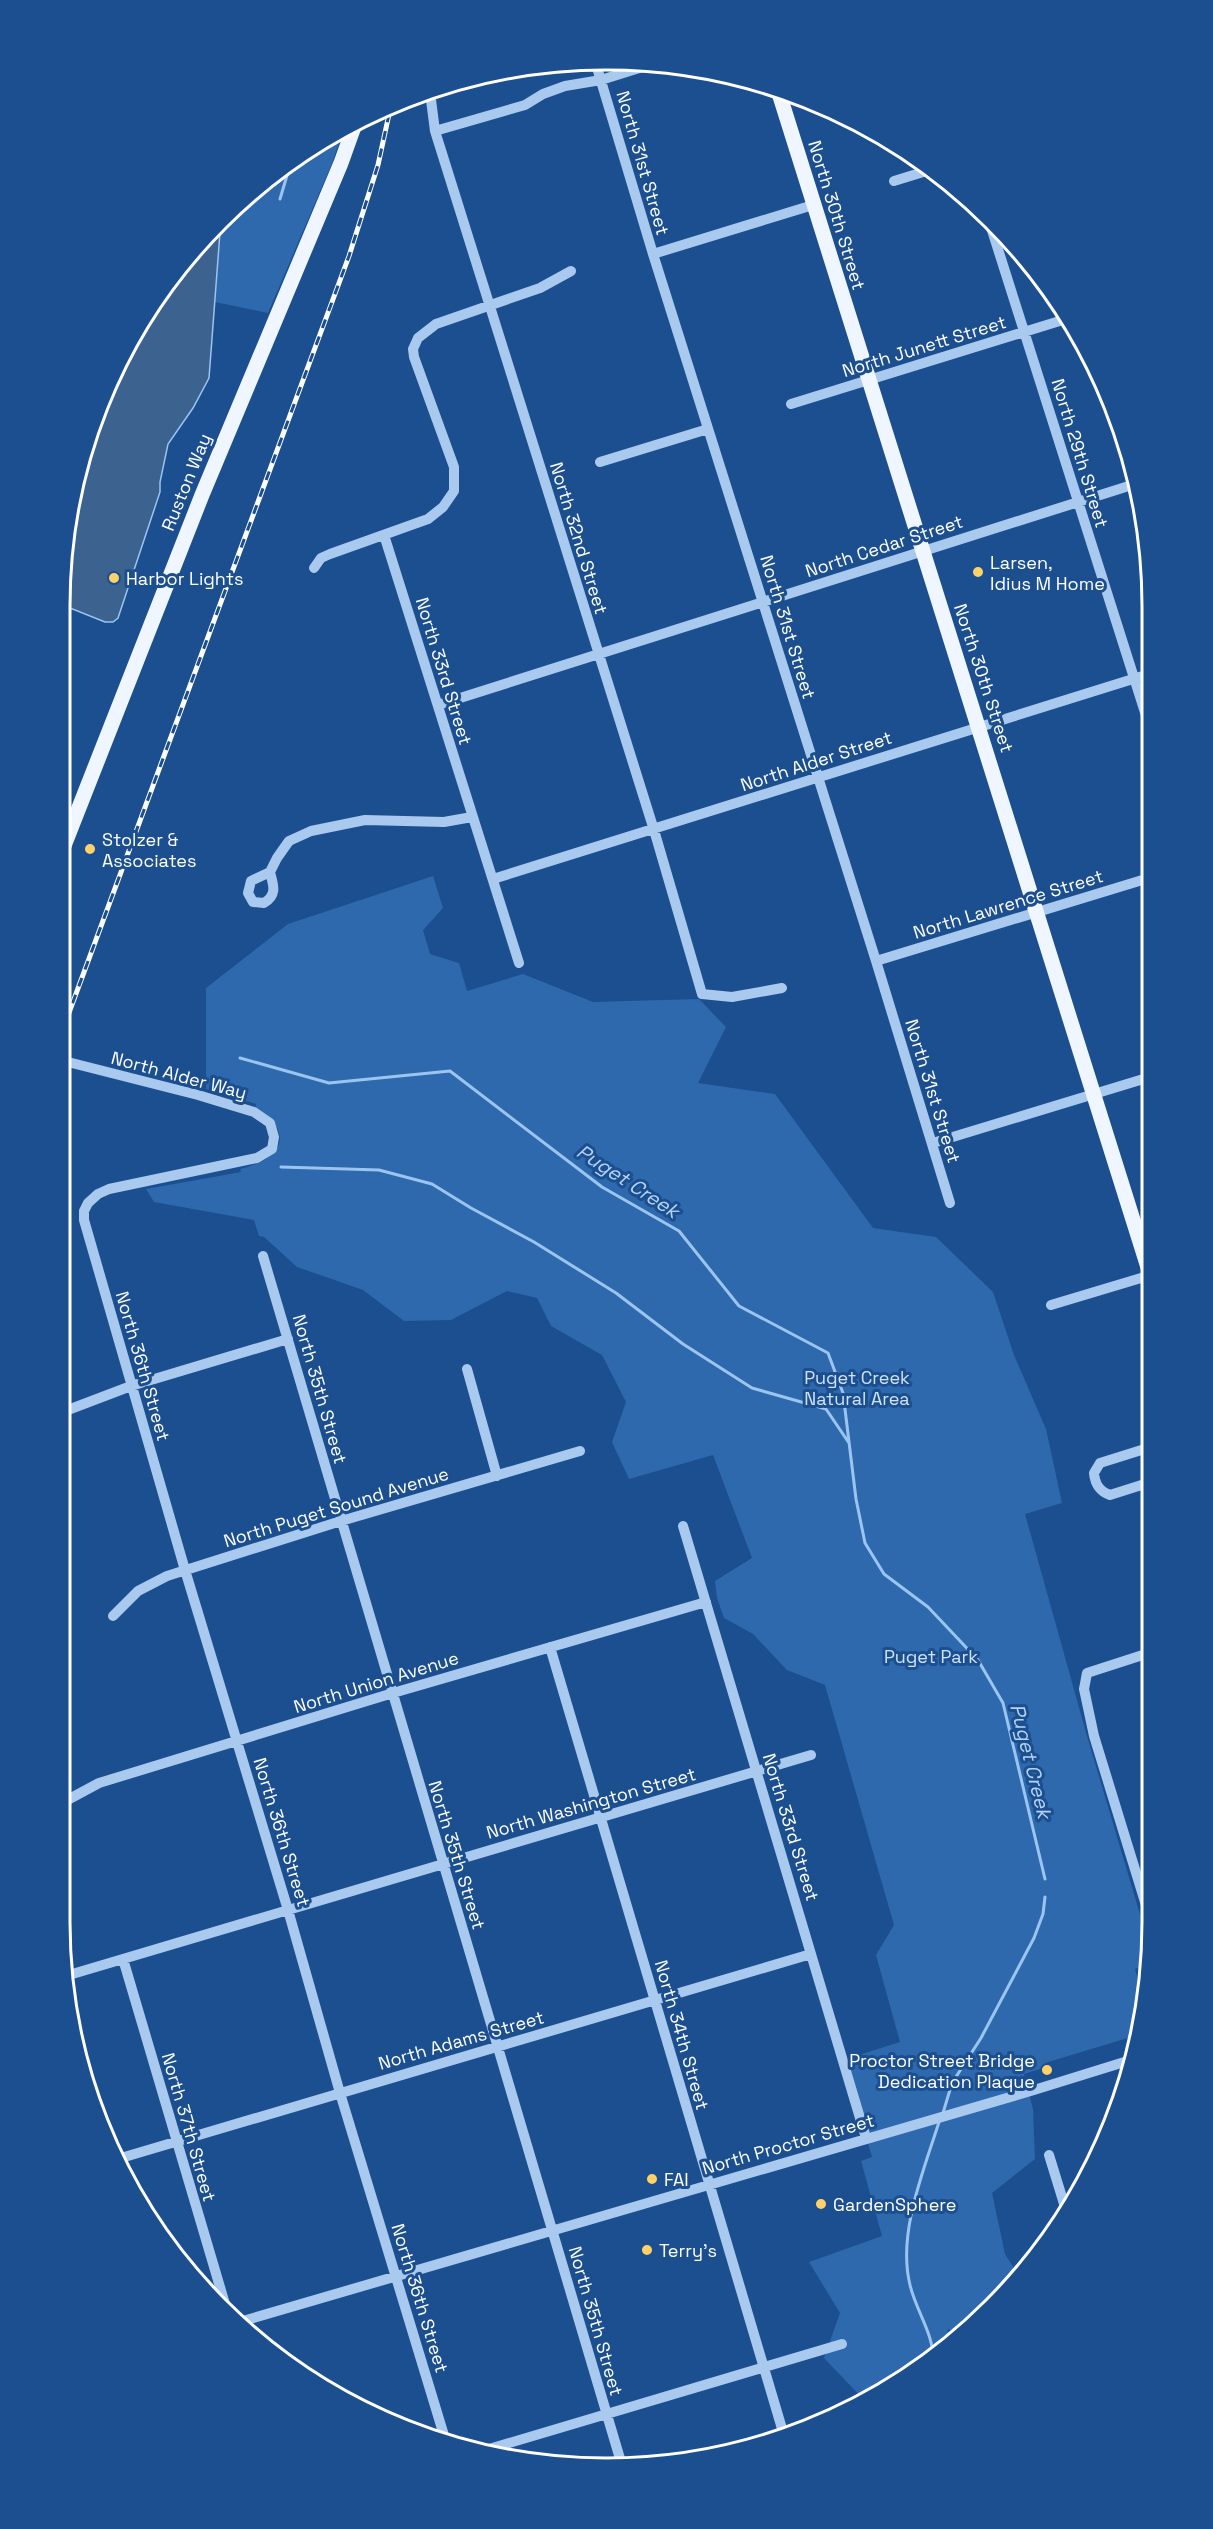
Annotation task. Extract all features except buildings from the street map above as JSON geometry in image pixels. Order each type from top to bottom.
[{"type":"main road","name":"North 30th Street","points":[[781,100],[1142,1247]]},
{"type":"main road","name":"Ruston Way","points":[[70,830],[201,495],[351,136]]},
{"type":"street","name":"North 31st Street","points":[[598,70],[653,254],[950,1203]]},
{"type":"street","points":[[435,131],[525,105],[543,94],[565,86],[601,80],[629,71]]},
{"type":"street","name":"North 32nd Street","points":[[431,100],[435,131],[654,830],[702,994],[732,997],[782,988]]},
{"type":"street","points":[[894,181],[921,173]]},
{"type":"street","points":[[653,254],[813,205]]},
{"type":"street","name":"North 29th Street","points":[[994,236],[1142,702]]},
{"type":"street","points":[[314,568],[321,558],[416,524],[437,513],[454,490],[454,467],[414,357],[413,349],[418,338],[436,324],[540,288],[571,271]]},
{"type":"street","name":"North Junett Street","points":[[791,404],[1060,321]]},
{"type":"street","points":[[600,462],[708,429]]},
{"type":"street","name":"North Cedar Street","points":[[438,705],[1128,486]]},
{"type":"street","name":"North 33rd Street","points":[[384,535],[519,963]]},
{"type":"street","name":"North Alder Street","points":[[493,879],[1142,676]]},
{"type":"street","points":[[270,872],[289,841],[311,831],[365,820],[444,822],[472,817]]},
{"type":"street","name":"North Lawrence Street","points":[[876,961],[1142,880]]},
{"type":"street","name":"North Alder Way","points":[[70,1063],[198,1095],[254,1112],[270,1123],[274,1145],[264,1155],[249,1160],[144,1180],[105,1190],[91,1200],[86,1207],[84,1216],[87,1231]]},
{"type":"street","points":[[933,1143],[1142,1079]]},
{"type":"street","name":"North 36th Street","points":[[87,1231],[340,2093],[443,2433]]},
{"type":"street","name":"North 35th Street","points":[[263,1256],[620,2458]]},
{"type":"street","points":[[1051,1305],[1142,1279]]},
{"type":"street","points":[[70,1409],[131,1386],[288,1339]]},
{"type":"street","points":[[467,1369],[497,1476]]},
{"type":"street","points":[[1142,1450],[1100,1463],[1094,1473],[1100,1490],[1110,1495],[1142,1485]]},
{"type":"street","name":"North Puget Sound Avenue","points":[[113,1616],[130,1598],[147,1585],[185,1570],[341,1521],[580,1451]]},
{"type":"street","name":"North 33rd Street","points":[[683,1526],[866,2138]]},
{"type":"street","name":"North Union Avenue","points":[[70,1799],[95,1785],[393,1693],[706,1602]]},
{"type":"street","name":"North 34th Street","points":[[550,1647],[782,2429]]},
{"type":"street","points":[[1142,1655],[1087,1673],[1084,1689],[1094,1736],[1142,1895]]},
{"type":"street","name":"North Washington Street","points":[[73,1974],[811,1755]]},
{"type":"street","name":"North Adams Street","points":[[125,2157],[811,1954]]},
{"type":"street","name":"North 37th Street","points":[[123,1959],[223,2298]]},
{"type":"street","name":"North Proctor Street","points":[[247,2320],[1124,2062]]},
{"type":"street","points":[[1049,2155],[1063,2202]]},
{"type":"street","points":[[497,2447],[842,2344]]},
{"type":"green space","points":[[339,142],[268,313],[215,302],[220,235],[280,181]]},
{"type":"green space","name":"Puget Creek Natural Area","points":[[433,876],[443,908],[423,930],[430,954],[459,963],[467,991],[523,974],[593,1002],[699,999],[726,1027],[698,1083],[775,1094],[873,1228],[936,1237],[993,1292],[1014,1355],[1046,1429],[1062,1503],[1025,1514],[1142,1921],[1140,1967],[1135,1969],[1138,1992],[1130,2037],[1045,2063],[1046,2067],[1024,2074],[1033,2109],[1035,2159],[992,2193],[1005,2254],[1015,2269],[986,2302],[953,2331],[948,2329],[947,2336],[933,2348],[859,2395],[824,2358],[840,2313],[809,2262],[882,2236],[861,2161],[872,2157],[843,2060],[900,2042],[876,1955],[894,1925],[825,1685],[787,1670],[753,1634],[724,1618],[717,1598],[715,1581],[752,1558],[713,1455],[629,1479],[612,1442],[626,1402],[602,1355],[551,1326],[537,1298],[507,1291],[451,1320],[404,1321],[363,1290],[297,1267],[264,1237],[259,1236],[254,1220],[154,1202],[146,1189],[241,1172],[240,1169],[263,1161],[270,1156],[279,1144],[280,1137],[277,1128],[255,1109],[256,1104],[206,1089],[206,988],[288,924]]},
{"type":"shaded area","points":[[220,235],[209,378],[193,408],[168,444],[160,492],[118,618],[113,622],[105,622],[70,608],[75,537],[81,502],[99,434],[111,401],[142,338],[181,280]]},
{"type":"waterway","points":[[280,199],[287,176]]},
{"type":"waterway","name":"Puget Creek","points":[[240,1058],[329,1083],[450,1071],[602,1187],[679,1231],[739,1306],[828,1353],[843,1393],[856,1499],[865,1543],[884,1574],[928,1607],[978,1660],[1003,1703],[1045,1879]]},
{"type":"waterway","points":[[281,1167],[379,1170],[432,1184],[534,1242],[616,1293],[683,1344],[752,1388],[826,1409],[849,1443]]},
{"type":"waterway","name":"Puget Creek","points":[[943,2113],[952,2083],[981,2038],[1034,1938],[1043,1914],[1045,1897]]},
{"type":"waterway","name":"Puget Creek","points":[[933,2348],[910,2285],[907,2244],[914,2202],[940,2119]]},
{"type":"railway","points":[[70,1010],[349,256],[378,165],[388,117]]},
{"type":"place","name":"Larsen, Idius M Home","points":[[978,572]]},
{"type":"place","name":"Harbor Lights","points":[[114,578]]},
{"type":"place","name":"Stolzer & Associates","points":[[90,849]]},
{"type":"place","name":"Proctor Street Bridge Dedication Plaque","points":[[1047,2070]]},
{"type":"place","name":"FAI","points":[[652,2179]]},
{"type":"place","name":"GardenSphere","points":[[821,2204]]},
{"type":"place","name":"Terry's","points":[[647,2250]]},
{"type":"park label","name":"Puget Park","points":[[931,1656]]}]
